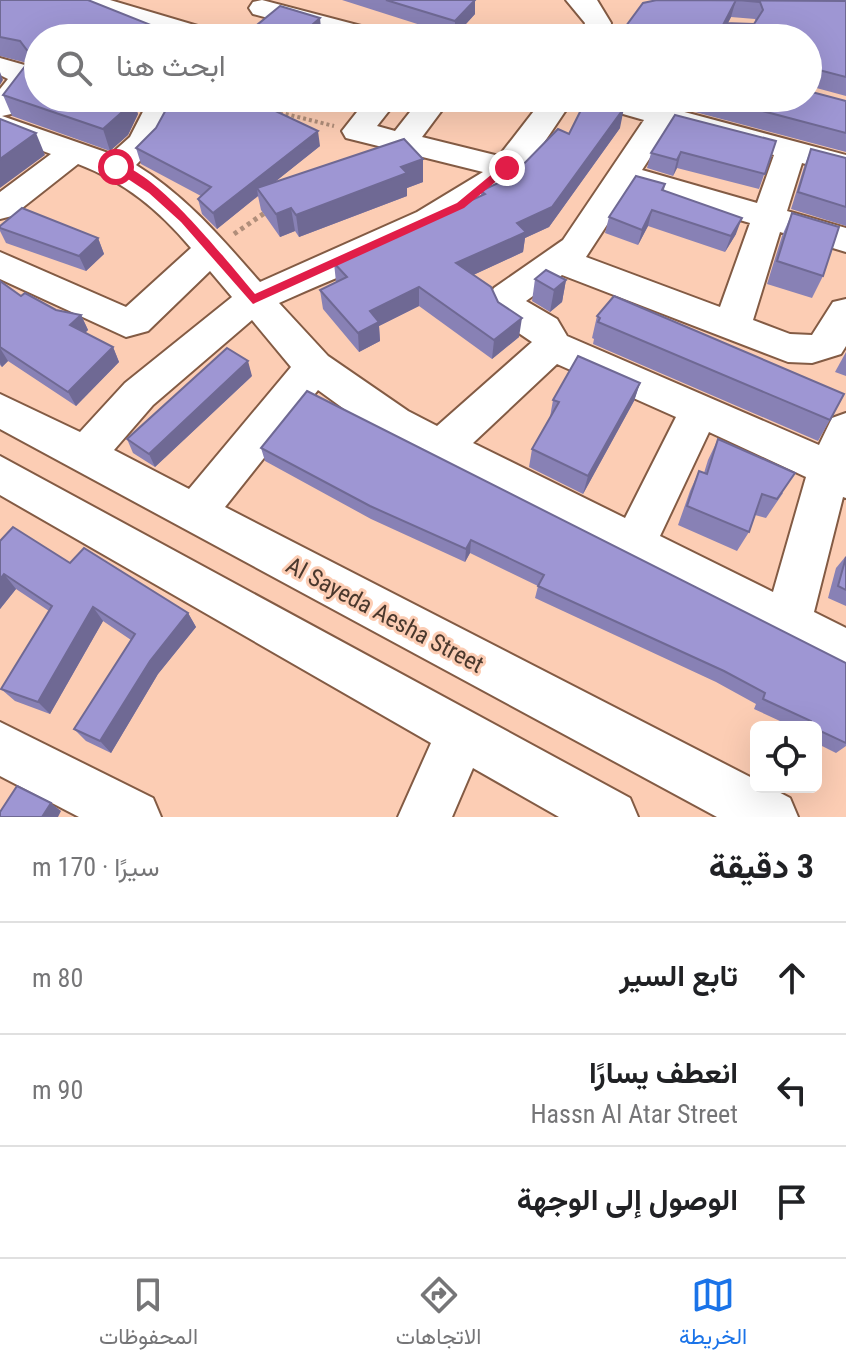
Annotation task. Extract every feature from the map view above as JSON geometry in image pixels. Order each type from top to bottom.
[{"type":"street","points":[[82,0],[162,24]]},
{"type":"street","points":[[579,0],[588,6],[593,24]]},
{"type":"street","points":[[602,24],[617,0]]},
{"type":"street","points":[[244,24],[267,4],[330,24]]},
{"type":"street","points":[[0,66],[18,72],[23,79],[0,108]]},
{"type":"street","points":[[116,167],[143,142],[158,112]]},
{"type":"street","points":[[373,112],[357,131],[507,168]]},
{"type":"street","points":[[402,142],[425,112]]},
{"type":"street","points":[[85,455],[139,394],[196,343],[253,300],[460,205],[507,168],[549,112]]},
{"type":"street","points":[[651,112],[846,165]]},
{"type":"street","points":[[555,349],[544,329],[511,310],[507,297],[575,248],[662,115]]},
{"type":"street","points":[[0,125],[116,167],[153,190],[185,219],[314,367],[394,423],[846,653]]},
{"type":"street","points":[[732,326],[791,150]]},
{"type":"street","points":[[0,208],[75,151]]},
{"type":"street","points":[[623,175],[846,240]]},
{"type":"street","points":[[0,264],[126,323],[135,321],[210,251]]},
{"type":"street","points":[[559,260],[788,348],[812,349],[833,339],[846,312]]},
{"type":"street","points":[[443,446],[544,353],[555,349],[568,351],[699,411],[840,459],[788,623]]},
{"type":"street","points":[[194,514],[314,367]]},
{"type":"street","name":"Al Sayeda Aesha Street","points":[[0,410],[771,817]]},
{"type":"street","points":[[635,543],[699,411]]},
{"type":"street","points":[[1,476],[462,733],[593,812]]},
{"type":"street","points":[[212,594],[248,543]]},
{"type":"street","points":[[425,817],[462,733]]},
{"type":"street","points":[[0,748],[134,817]]},
{"type":"path","points":[[278,112],[357,131]]},
{"type":"path","points":[[210,251],[279,202]]},
{"type":"building","points":[[0,0],[88,0],[148,24],[24,24],[24,46],[20,41],[0,37]]},
{"type":"building","points":[[386,0],[475,0],[455,21]]},
{"type":"building","points":[[657,0],[736,0],[724,23],[754,24],[627,24],[643,3]]},
{"type":"building","points":[[741,0],[846,1],[846,77],[822,71],[822,24],[754,24],[763,10],[760,2]]},
{"type":"building","points":[[280,6],[320,18],[313,24],[258,24]]},
{"type":"building","points":[[24,67],[24,102],[3,95]]},
{"type":"building","points":[[822,95],[846,101],[846,133],[766,112],[822,112]]},
{"type":"building","points":[[53,112],[122,112],[103,129]]},
{"type":"building","points":[[165,112],[278,112],[318,131],[213,213],[198,199],[211,187],[136,148],[156,128]]},
{"type":"building","points":[[580,112],[621,112],[552,207],[517,223],[526,232],[456,263],[491,287],[498,302],[522,318],[494,340],[419,287],[370,311],[379,322],[358,333],[320,290],[347,277],[334,263],[485,194],[481,191],[511,177],[558,129],[569,134]]},
{"type":"building","points":[[675,115],[776,141],[765,174],[681,152],[677,160],[651,153]]},
{"type":"building","points":[[0,119],[36,133],[0,159]]},
{"type":"building","points":[[404,139],[423,159],[401,167],[407,173],[296,215],[291,208],[276,214],[257,188]]},
{"type":"building","points":[[811,149],[846,158],[846,207],[798,192]]},
{"type":"building","points":[[636,176],[665,184],[662,190],[742,218],[731,236],[652,210],[642,230],[609,217]]},
{"type":"building","points":[[22,208],[98,238],[79,256],[0,228]]},
{"type":"building","points":[[792,213],[839,227],[823,276],[777,261]]},
{"type":"building","points":[[546,270],[566,280],[554,290],[535,279]]},
{"type":"building","points":[[0,281],[21,296],[25,293],[56,310],[81,315],[70,325],[113,347],[68,392],[0,347]]},
{"type":"building","points":[[614,296],[844,394],[830,420],[598,322],[600,318],[597,316]]},
{"type":"building","points":[[227,348],[248,361],[149,454],[127,439]]},
{"type":"building","points":[[578,356],[640,383],[588,476],[532,449],[559,402],[553,400]]},
{"type":"building","points":[[307,391],[846,663],[846,743],[822,732],[822,721],[811,721],[763,699],[765,693],[724,671],[538,586],[544,575],[471,540],[466,549],[370,506],[261,448]]},
{"type":"building","points":[[718,439],[795,473],[777,499],[762,494],[749,532],[687,506],[699,471],[707,474]]},
{"type":"building","points":[[13,527],[70,563],[84,548],[188,613],[150,661],[100,741],[74,729],[135,634],[93,607],[38,702],[1,689],[52,606],[4,574],[0,579],[0,541]]},
{"type":"building","points":[[846,557],[846,590],[838,586]]},
{"type":"building","points":[[17,786],[51,803],[42,817],[0,817],[0,812]]},
{"type":"route","points":[[116,167],[153,190],[185,219],[253,300],[460,205],[507,168]]}]
